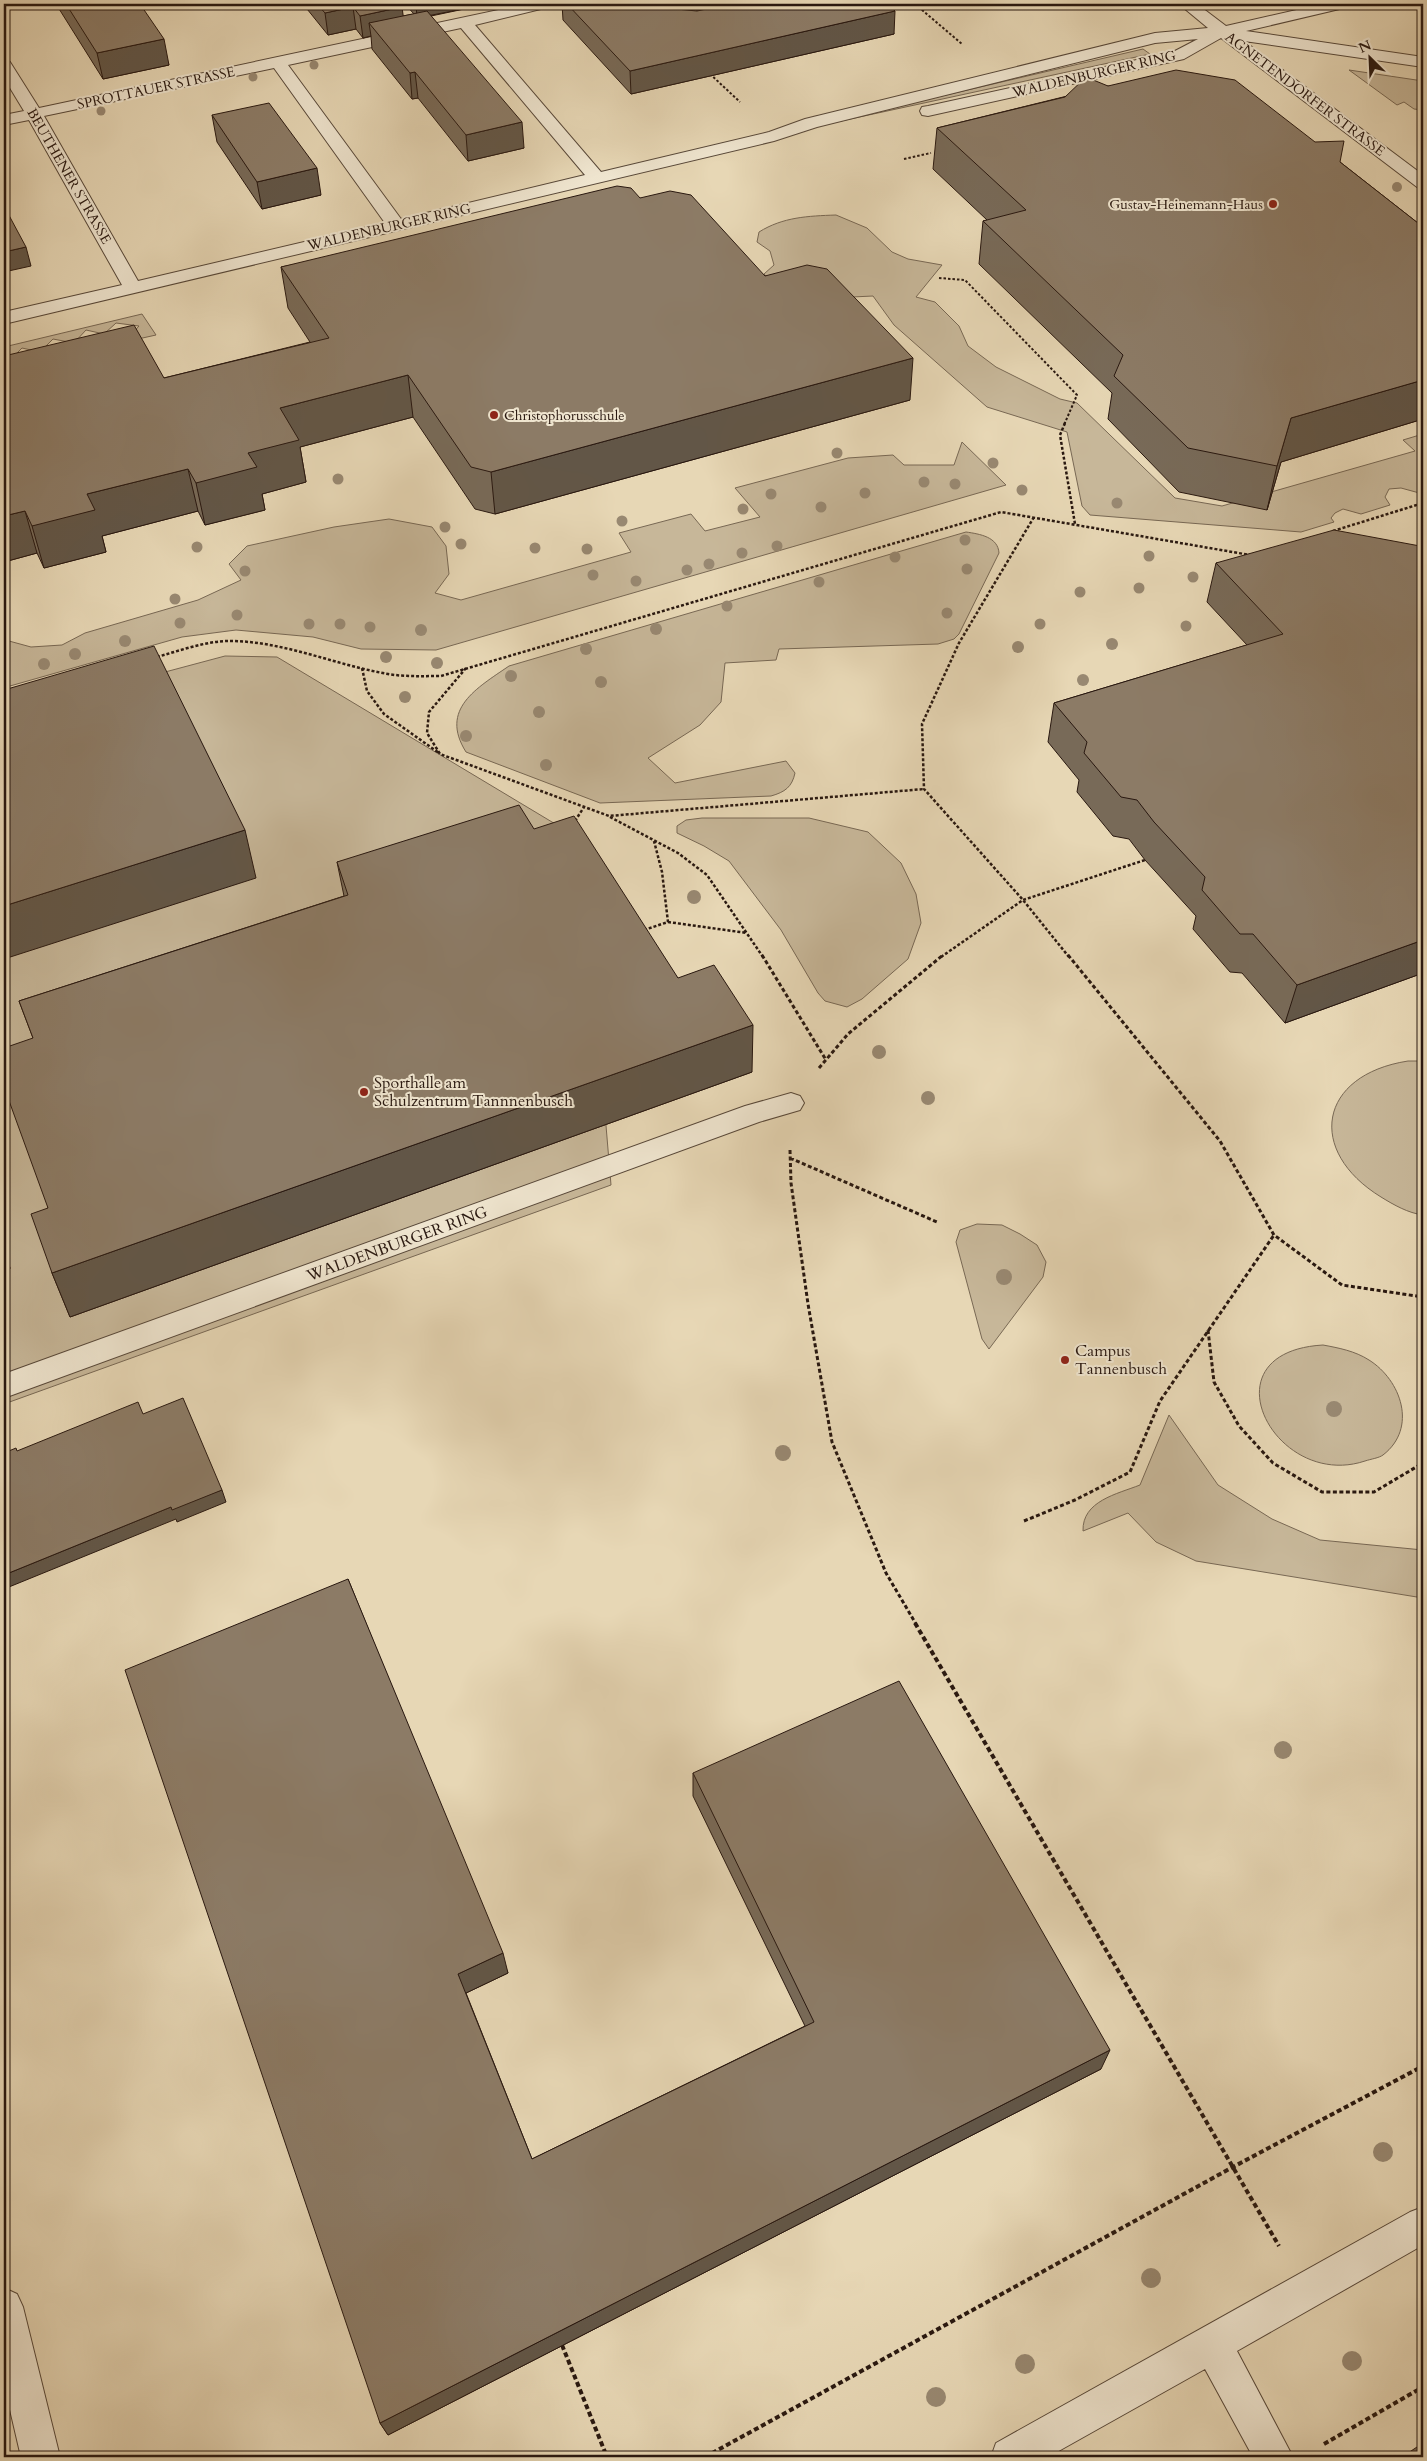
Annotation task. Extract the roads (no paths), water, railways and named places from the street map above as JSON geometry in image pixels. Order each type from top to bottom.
[{"type":"street","name":"SPROTTAUER STRASSE","points":[[4,120],[542,4]]},
{"type":"street","name":"AGNETENDORFER STRASSE","points":[[1187,4],[1423,183]]},
{"type":"street","points":[[1222,32],[1342,4]]},
{"type":"street","points":[[407,18],[418,32]]},
{"type":"street","points":[[464,22],[597,178]]},
{"type":"street","points":[[1222,32],[1423,62]]},
{"type":"street","name":"WALDENBURGER RING","points":[[774,136],[811,122],[999,74],[1155,38],[1222,32]]},
{"type":"street","name":"WALDENBURGER RING","points":[[4,318],[774,136],[867,124],[1178,56],[1222,32]]},
{"type":"street","points":[[278,62],[396,226]]},
{"type":"street","name":"BEUTHENER STRASSE","points":[[4,65],[34,113],[132,288]]},
{"type":"street","name":"WALDENBURGER RING","points":[[4,1386],[754,1113],[791,1103]]},
{"type":"street","points":[[1010,2457],[1423,2225]]},
{"type":"street","points":[[4,2307],[41,2457]]},
{"type":"street","points":[[1212,2344],[1274,2457]]},
{"type":"place","name":"Gustav-Heinemann-Haus","points":[[1273,204]]},
{"type":"place","name":"Christophorusschule","points":[[494,415]]},
{"type":"place","name":"Sporthalle am Schulzentrum Tannnenbusch","points":[[364,1092]]},
{"type":"place","name":"Campus Tannenbusch","points":[[1065,1360]]}]
